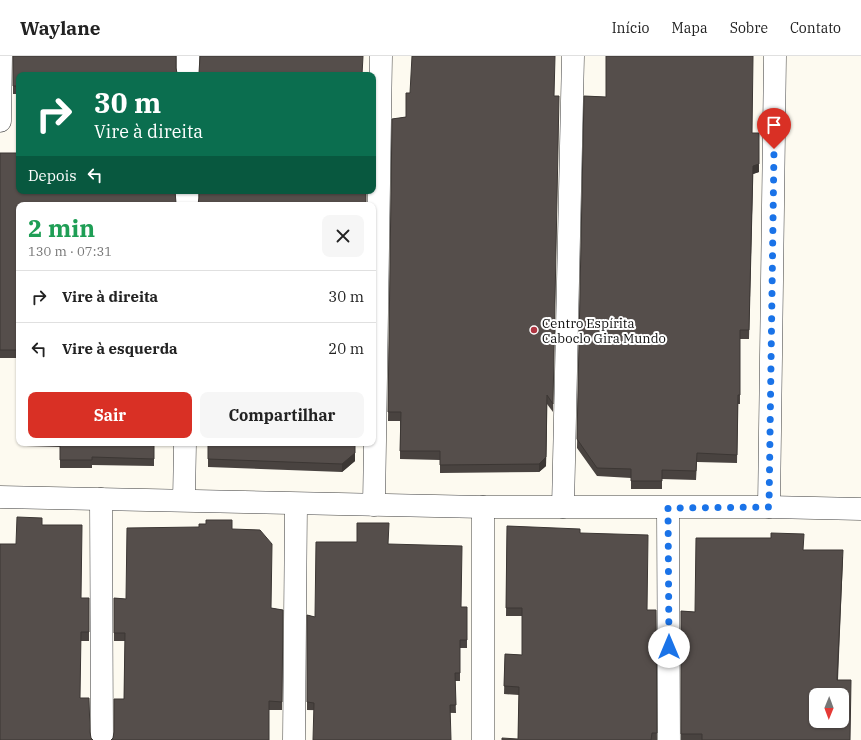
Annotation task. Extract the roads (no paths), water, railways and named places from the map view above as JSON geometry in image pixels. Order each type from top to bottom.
[{"type":"street","points":[[0,121],[1,56]]},
{"type":"street","points":[[188,56],[188,72]]},
{"type":"street","points":[[376,392],[382,56]]},
{"type":"street","points":[[563,507],[573,56]]},
{"type":"street","points":[[769,507],[775,56]]},
{"type":"street","points":[[184,500],[185,446]]},
{"type":"street","points":[[374,504],[375,446]]},
{"type":"street","points":[[0,497],[483,507],[769,507],[861,509]]},
{"type":"street","points":[[101,499],[102,740]]},
{"type":"street","points":[[294,740],[296,504]]},
{"type":"street","points":[[483,507],[483,740]]},
{"type":"street","points":[[668,508],[669,740]]},
{"type":"place","name":"Centro Espírita Caboclo Gira Mundo","points":[[534,330]]}]
